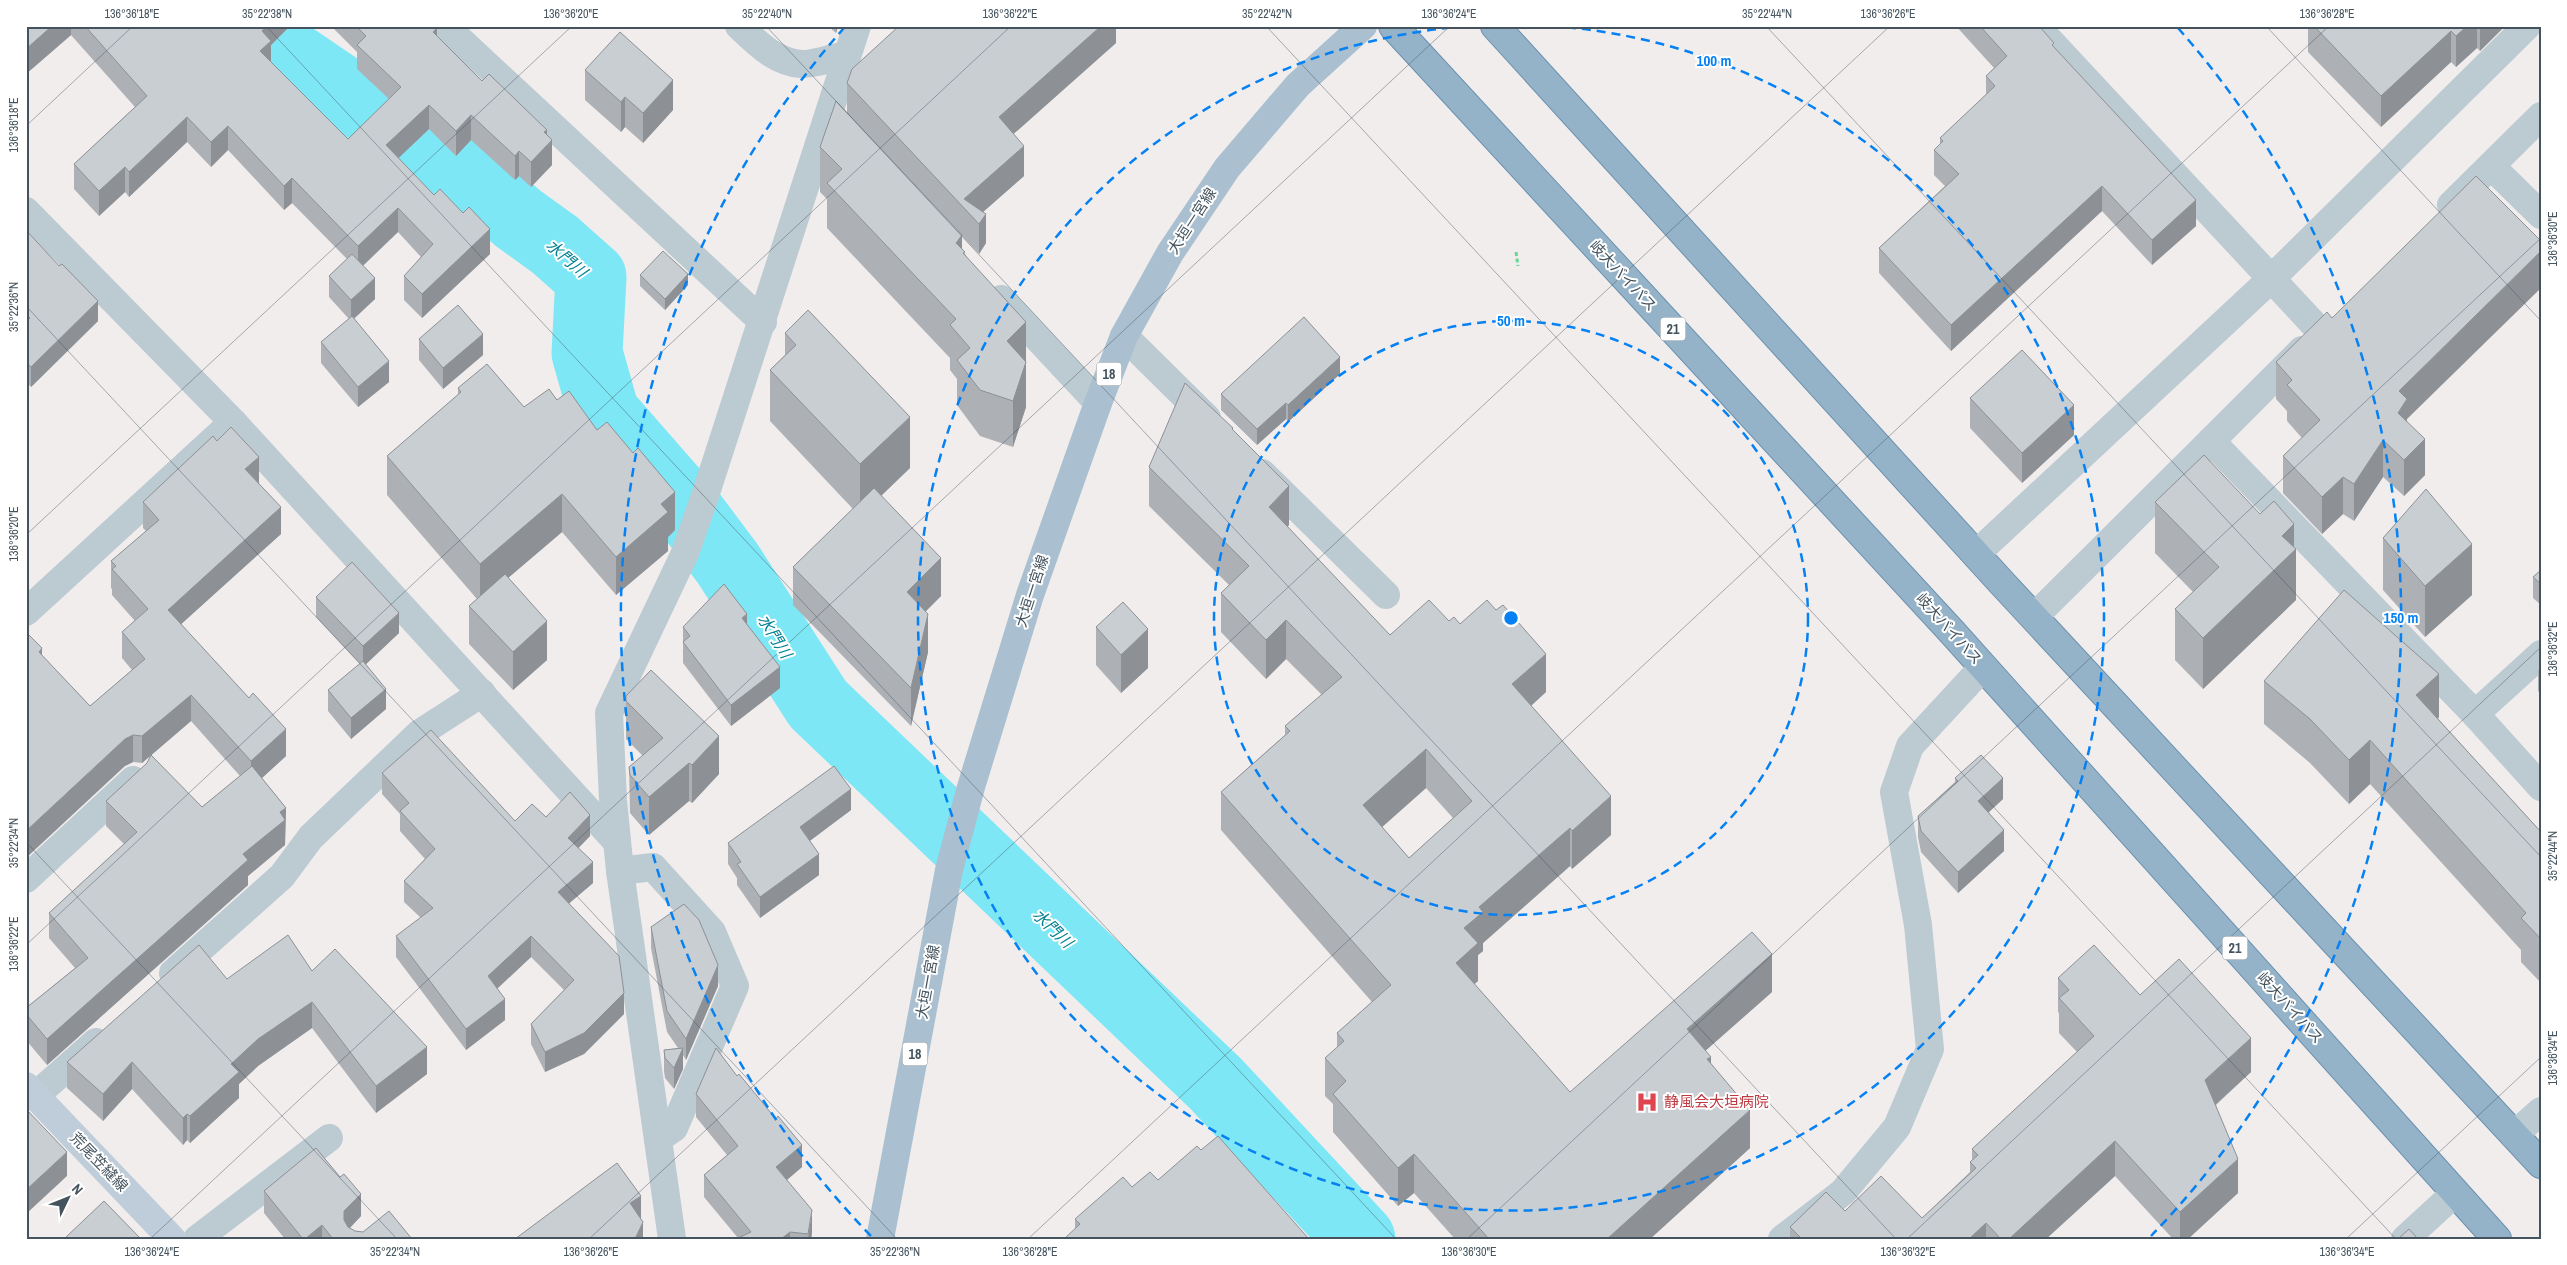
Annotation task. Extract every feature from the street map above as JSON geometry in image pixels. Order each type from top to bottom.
[{"type":"highway","name":"岐大バイパス","points":[[1393,26],[1952,632],[2497,1239]]},
{"type":"highway","points":[[1495,26],[2029,612],[2541,1164]]},
{"type":"main road","name":"大垣一宮線","points":[[880,1239],[949,870],[971,787],[1030,595],[1098,403],[1124,336],[1170,253],[1227,168],[1298,85],[1363,26]]},
{"type":"main road","name":"荒尾笠縫線","points":[[31,1091],[172,1239]]},
{"type":"street","points":[[445,26],[763,322]]},
{"type":"street","points":[[739,26],[762,48],[781,60],[803,65],[847,55]]},
{"type":"street","points":[[667,1232],[658,1139],[620,871],[609,713],[685,553],[763,322],[857,26]]},
{"type":"street","points":[[2036,26],[2314,325]]},
{"type":"street","points":[[1976,554],[2278,287],[2525,27]]},
{"type":"street","points":[[829,116],[850,137]]},
{"type":"street","points":[[2434,221],[2541,116]]},
{"type":"street","points":[[2491,166],[2541,215]]},
{"type":"street","points":[[26,211],[233,422],[617,842]]},
{"type":"street","points":[[984,281],[1098,403]]},
{"type":"street","points":[[2029,612],[2211,441],[2314,325],[2342,311]]},
{"type":"street","points":[[1124,336],[1223,434]]},
{"type":"street","points":[[26,612],[233,422]]},
{"type":"street","points":[[2211,441],[2475,714],[2541,787]]},
{"type":"street","points":[[1244,455],[1386,595]]},
{"type":"street","points":[[2475,714],[2541,654]]},
{"type":"street","points":[[1782,1239],[1843,1192],[1897,1127],[1930,1049],[1918,925],[1894,792],[1910,746],[1979,662]]},
{"type":"street","points":[[155,989],[282,876],[311,837],[420,733],[482,693]]},
{"type":"street","points":[[26,879],[136,777]]},
{"type":"street","points":[[620,871],[653,867],[712,932],[735,986],[674,1128],[658,1139]]},
{"type":"street","points":[[31,1091],[117,1022]]},
{"type":"street","points":[[2514,1135],[2541,1111]]},
{"type":"street","points":[[197,1239],[329,1138]]},
{"type":"street","points":[[2405,1239],[2455,1193]]},
{"type":"path","points":[[1516,252],[1518,266]]},
{"type":"building","points":[[26,26],[52,26],[26,49]]},
{"type":"building","points":[[85,26],[266,26],[262,31],[271,41],[260,51],[348,139],[401,87],[357,45],[366,36],[356,26],[435,26],[437,28],[433,32],[482,81],[489,74],[547,130],[544,132],[552,140],[531,162],[519,151],[515,156],[471,115],[456,131],[429,105],[386,145],[434,195],[440,189],[463,213],[469,207],[490,229],[422,294],[404,276],[433,244],[398,208],[358,246],[292,178],[284,186],[228,126],[211,142],[187,117],[129,172],[125,167],[99,191],[74,164],[147,96]]},
{"type":"building","points":[[899,26],[1101,26],[999,117],[1024,146],[964,199],[986,214],[979,224],[847,83],[852,69]]},
{"type":"building","points":[[1980,26],[2039,26],[2054,43],[2052,45],[2196,200],[2152,240],[2102,186],[1951,325],[1879,248],[1959,174],[1934,150],[1943,141],[1940,138],[1995,86],[1986,76],[2007,56]]},
{"type":"building","points":[[2314,26],[2467,26],[2456,36],[2451,31],[2381,96]]},
{"type":"building","points":[[620,32],[673,80],[643,113],[625,97],[621,102],[585,70]]},
{"type":"building","points":[[836,101],[962,235],[956,243],[965,252],[963,253],[1026,322],[1007,341],[1026,362],[1013,401],[980,390],[957,360],[970,348],[950,325],[956,319],[827,183],[842,169],[820,147]]},
{"type":"building","points":[[2476,176],[2541,241],[2541,251],[2399,391],[2407,399],[2398,413],[2425,439],[2404,460],[2383,440],[2354,484],[2343,477],[2322,497],[2283,456],[2320,420],[2287,385],[2292,380],[2276,362],[2327,312],[2332,318]]},
{"type":"building","points":[[26,230],[59,266],[62,264],[98,301],[31,367],[26,362],[26,321],[30,318],[26,314]]},
{"type":"building","points":[[663,251],[688,274],[665,299],[640,275]]},
{"type":"building","points":[[352,254],[375,278],[351,300],[329,276]]},
{"type":"building","points":[[458,305],[483,334],[443,368],[419,339]]},
{"type":"building","points":[[808,310],[910,417],[860,464],[770,370],[796,345],[785,333]]},
{"type":"building","points":[[352,316],[389,361],[358,387],[321,342]]},
{"type":"building","points":[[1304,317],[1340,357],[1288,405],[1286,403],[1257,429],[1221,394]]},
{"type":"building","points":[[2022,350],[2074,405],[2022,453],[1970,398]]},
{"type":"building","points":[[487,364],[524,407],[549,389],[557,400],[569,391],[597,430],[607,422],[633,453],[638,448],[675,492],[661,504],[668,512],[616,557],[562,494],[480,564],[387,456],[461,392],[458,388]]},
{"type":"building","points":[[1185,383],[1233,428],[1289,486],[1269,507],[1390,635],[1429,600],[1449,621],[1454,617],[1460,624],[1487,600],[1496,610],[1503,605],[1546,654],[1512,684],[1611,796],[1572,831],[1570,828],[1479,907],[1483,912],[1464,928],[1478,943],[1456,963],[1570,1092],[1752,932],[1772,954],[1687,1029],[1711,1057],[1707,1059],[1750,1110],[1607,1239],[1489,1239],[1414,1154],[1398,1168],[1333,1094],[1346,1081],[1325,1058],[1344,1041],[1337,1033],[1391,985],[1221,792],[1290,731],[1285,726],[1342,677],[1286,620],[1266,640],[1221,593],[1249,566],[1149,467]],"holes":[[[1426,749],[1472,801],[1409,858],[1363,805]]]},
{"type":"building","points":[[231,427],[259,457],[245,469],[281,507],[168,610],[249,698],[253,693],[286,729],[251,761],[191,695],[142,736],[133,735],[125,739],[26,831],[26,632],[42,648],[39,652],[90,706],[145,659],[122,632],[148,609],[112,569],[116,566],[111,561],[159,520],[143,502],[213,436],[217,441]]},
{"type":"building","points":[[2204,455],[2260,514],[2274,501],[2294,524],[2282,536],[2296,549],[2203,638],[2175,609],[2219,567],[2155,502]]},
{"type":"building","points":[[874,488],[941,558],[907,592],[928,614],[911,688],[793,567]]},
{"type":"building","points":[[2426,489],[2472,544],[2425,586],[2383,538]]},
{"type":"building","points":[[352,562],[399,613],[363,646],[316,597]]},
{"type":"building","points":[[2541,570],[2541,584],[2533,577]]},
{"type":"building","points":[[505,574],[547,621],[513,652],[469,606]]},
{"type":"building","points":[[724,584],[747,614],[742,618],[780,667],[731,705],[683,642],[690,636],[683,627]]},
{"type":"building","points":[[2344,590],[2439,674],[2416,695],[2541,832],[2541,939],[2521,918],[2526,913],[2370,740],[2349,760],[2310,719],[2264,681]]},
{"type":"building","points":[[1123,602],[1148,629],[1121,655],[1096,627]]},
{"type":"building","points":[[363,661],[386,689],[351,718],[328,690]]},
{"type":"building","points":[[651,670],[719,736],[692,765],[689,763],[649,797],[630,775],[629,767],[663,738],[626,701],[626,696]]},
{"type":"building","points":[[431,730],[515,821],[532,804],[546,817],[570,792],[590,815],[568,838],[593,862],[558,892],[619,956],[624,993],[584,1033],[545,1052],[531,1024],[574,980],[531,936],[488,976],[505,999],[466,1029],[396,936],[433,908],[404,881],[435,849],[400,811],[409,803],[382,773]]},
{"type":"building","points":[[151,755],[202,807],[252,766],[286,808],[280,812],[285,820],[243,854],[248,860],[47,1039],[26,1014],[26,1008],[88,958],[49,913],[137,832],[106,801],[147,763]]},
{"type":"building","points":[[1981,755],[2003,778],[1978,801],[2004,830],[1958,872],[1921,831],[1918,816],[1958,781],[1955,778]]},
{"type":"building","points":[[834,766],[851,789],[800,827],[819,854],[760,897],[737,864],[741,862],[728,843]]},
{"type":"building","points":[[684,904],[699,920],[718,965],[686,1039],[667,1011],[651,927]]},
{"type":"building","points":[[288,935],[312,971],[335,949],[427,1047],[376,1086],[312,1002],[258,1039],[231,1064],[239,1072],[190,1116],[187,1114],[183,1118],[132,1062],[103,1094],[67,1062],[199,945],[227,979]]},
{"type":"building","points":[[2094,945],[2140,995],[2179,959],[2251,1038],[2205,1080],[2238,1159],[2180,1212],[2115,1141],[2009,1239],[2001,1239],[1986,1223],[1969,1239],[1802,1239],[1790,1227],[1826,1192],[1845,1211],[1881,1176],[1922,1218],[1976,1168],[1970,1162],[1978,1155],[1972,1149],[2094,1036],[2059,998],[2069,990],[2058,978]]},
{"type":"building","points":[[683,1048],[674,1068],[665,1058],[664,1050]]},
{"type":"building","points":[[716,1048],[737,1076],[739,1074],[776,1119],[778,1116],[802,1145],[776,1167],[812,1210],[808,1234],[790,1232],[781,1239],[736,1239],[751,1232],[704,1175],[738,1146],[696,1094]]},
{"type":"building","points":[[26,1109],[67,1152],[26,1190]]},
{"type":"building","points":[[1218,1136],[1309,1239],[1064,1239],[1080,1224],[1075,1219],[1123,1177],[1132,1187],[1150,1172],[1158,1180],[1197,1146],[1201,1150]]},
{"type":"building","points":[[316,1148],[340,1177],[344,1174],[361,1194],[344,1211],[344,1220],[348,1227],[355,1231],[363,1232],[389,1211],[412,1239],[333,1239],[322,1225],[303,1239],[264,1191]]},
{"type":"building","points":[[617,1163],[641,1196],[630,1203],[643,1222],[635,1239],[515,1239]]},
{"type":"building","points":[[104,1201],[141,1239],[64,1239]]},
{"type":"building","points":[[2409,1229],[2418,1239],[2398,1239]]},
{"type":"waterway","name":"水門川","points":[[252,26],[273,44],[376,114],[410,132],[446,158],[519,219],[555,245],[591,277],[587,353],[604,413],[680,500],[728,564],[818,704],[1216,1084],[1360,1239]]},
{"type":"place","name":"静風会大垣病院","points":[[1647,1102]]}]
